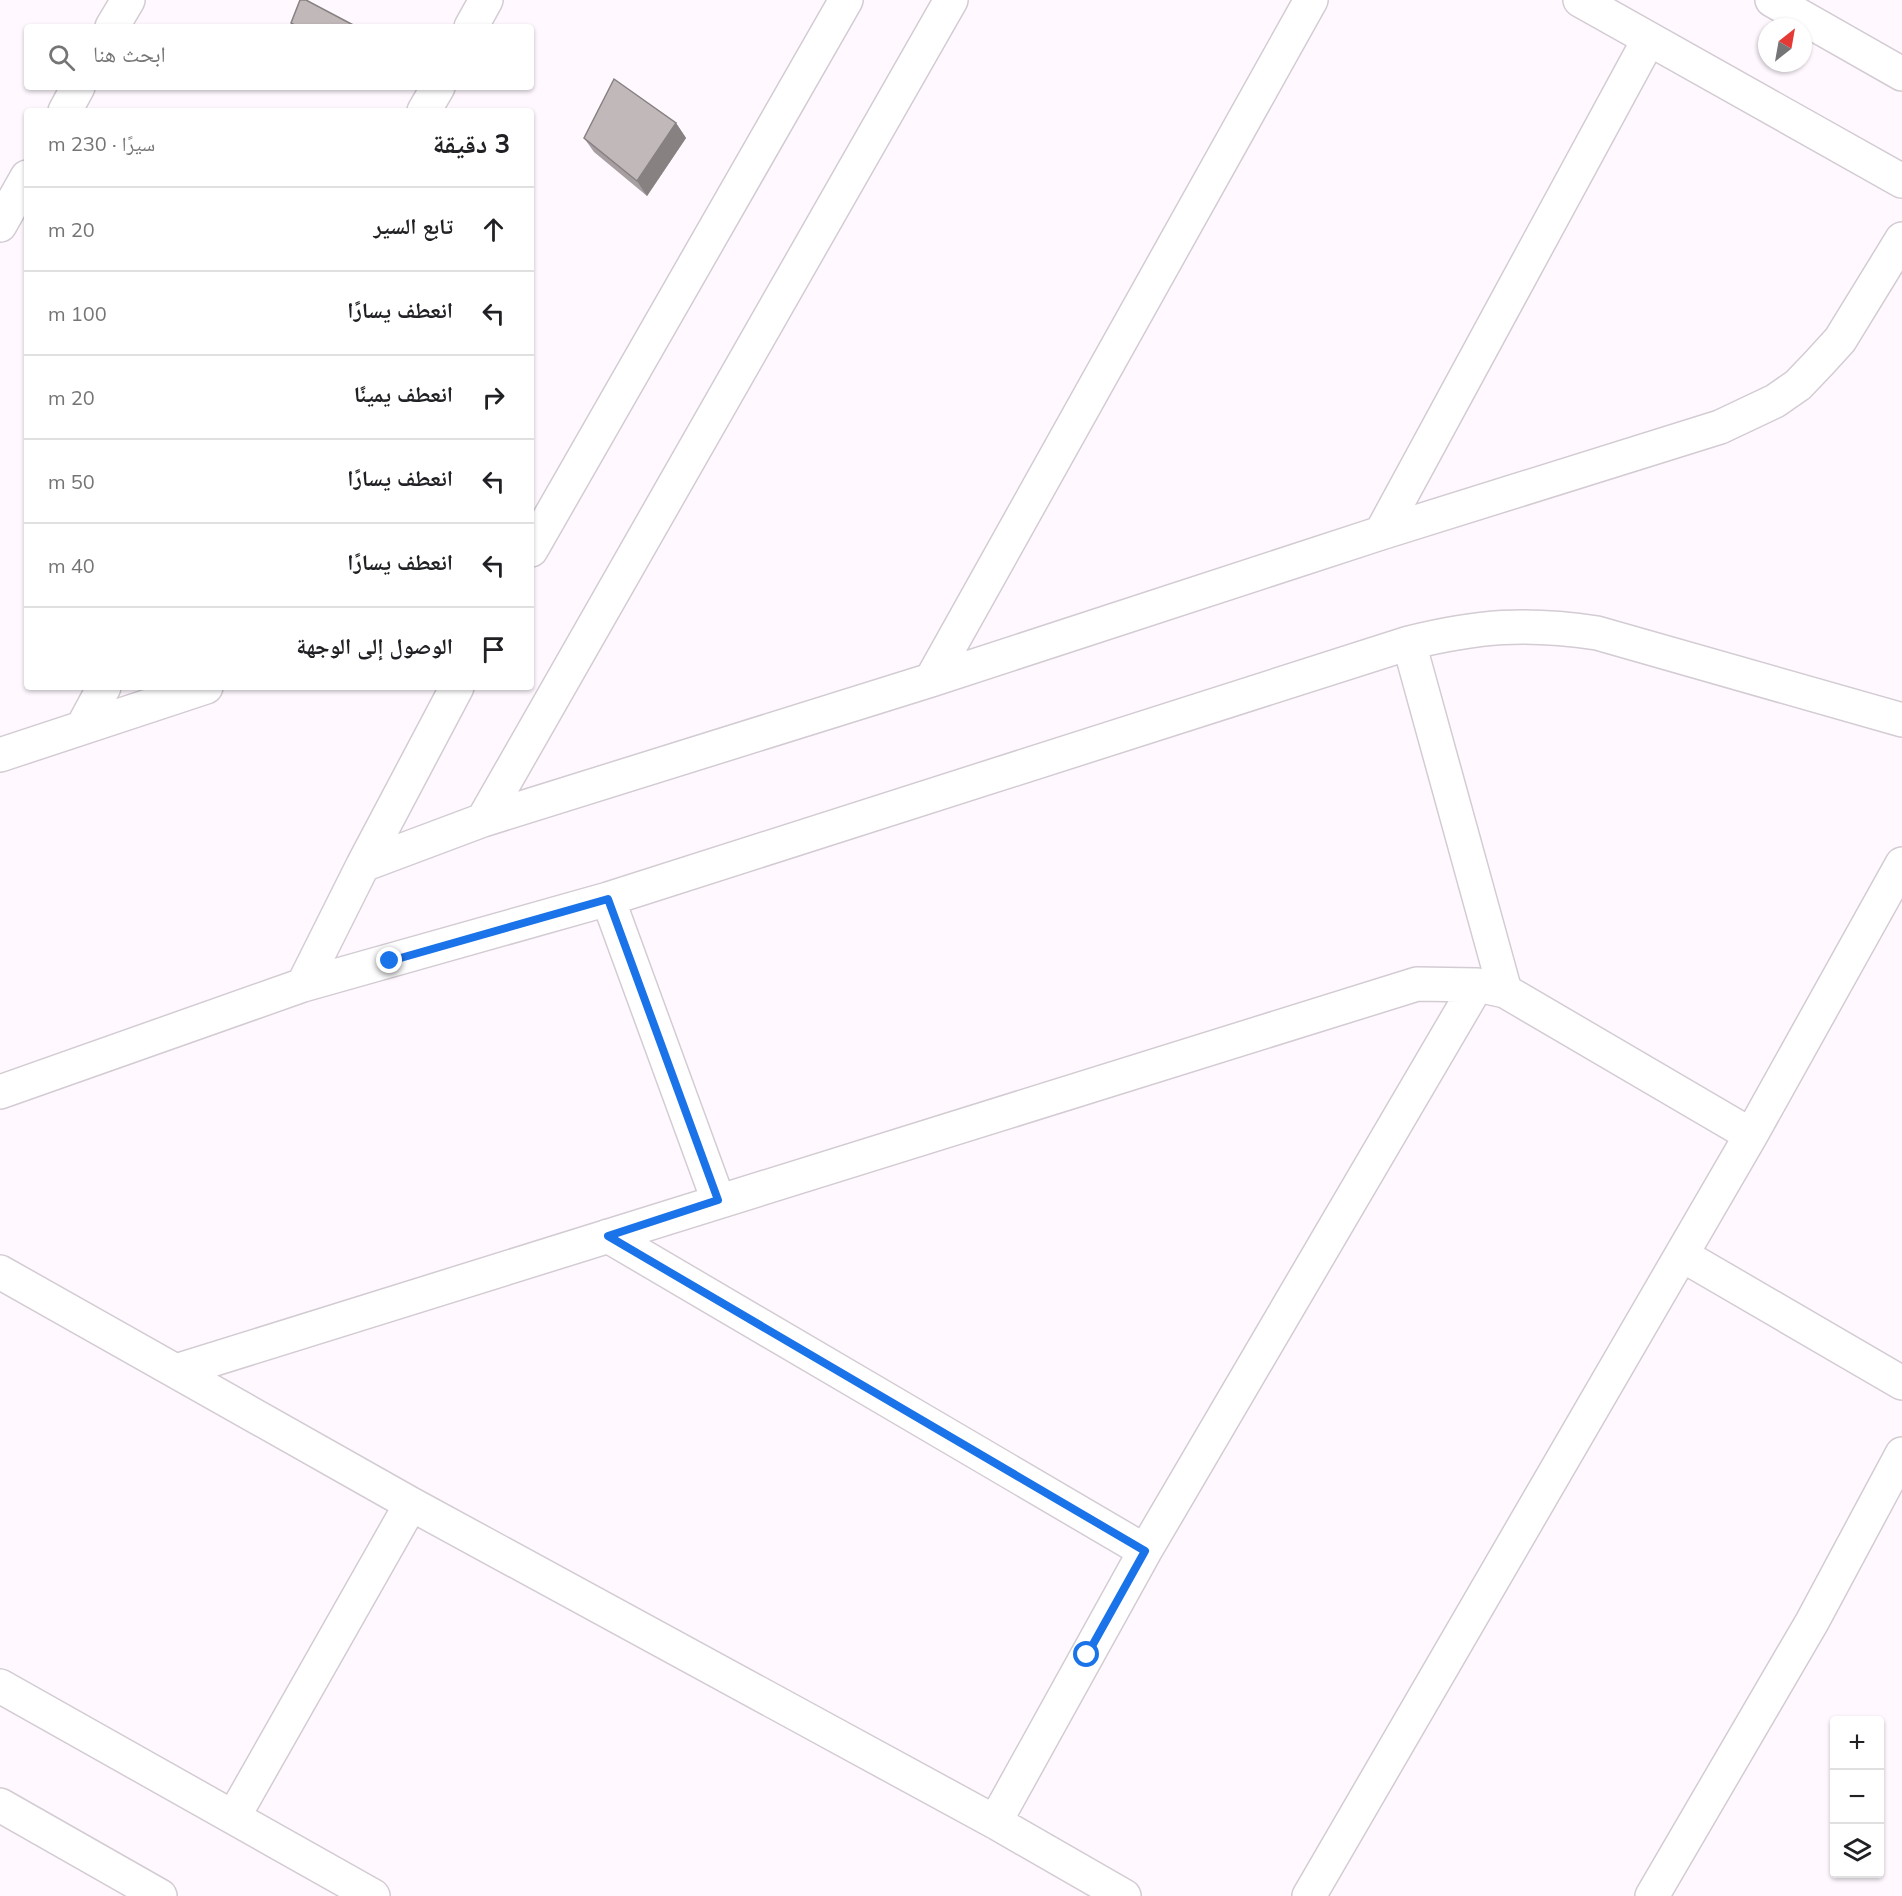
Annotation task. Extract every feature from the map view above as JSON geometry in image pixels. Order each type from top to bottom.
[{"type":"street","points":[[114,24],[128,0]]},
{"type":"street","points":[[473,24],[486,0]]},
{"type":"street","points":[[534,545],[846,0]]},
{"type":"street","points":[[483,820],[951,0]]},
{"type":"street","points":[[931,680],[1311,0]]},
{"type":"street","points":[[1580,0],[1902,181]]},
{"type":"street","points":[[1772,0],[1902,74]]},
{"type":"street","points":[[1381,533],[1649,39]]},
{"type":"street","points":[[67,108],[76,90]]},
{"type":"street","points":[[426,108],[436,90]]},
{"type":"street","points":[[0,225],[24,182]]},
{"type":"street","points":[[363,865],[483,820],[931,680],[1381,533],[1720,427],[1775,401],[1798,385],[1840,340],[1902,239]]},
{"type":"street","points":[[0,1092],[303,985],[608,899],[1409,643],[1466,629],[1499,626],[1562,627],[1597,633],[1902,720]]},
{"type":"street","points":[[995,1822],[1145,1551],[1491,988],[1409,643]]},
{"type":"street","points":[[83,726],[102,690]]},
{"type":"street","points":[[0,755],[197,690]]},
{"type":"street","points":[[303,985],[455,690]]},
{"type":"street","points":[[1309,1896],[1751,1136],[1902,864]]},
{"type":"street","points":[[608,899],[718,1200]]},
{"type":"street","points":[[176,1371],[718,1200],[1417,984],[1491,988],[1751,1136]]},
{"type":"street","points":[[608,1236],[1145,1551]]},
{"type":"street","points":[[1682,1255],[1902,1383]]},
{"type":"street","points":[[0,1272],[411,1504],[995,1822],[1124,1896]]},
{"type":"street","points":[[1652,1896],[1812,1622],[1902,1454]]},
{"type":"street","points":[[234,1816],[411,1504]]},
{"type":"street","points":[[0,1686],[374,1896]]},
{"type":"street","points":[[0,1805],[160,1896]]},
{"type":"building","points":[[300,0],[306,0],[351,24],[293,24],[291,23]]},
{"type":"building","points":[[614,79],[676,123],[637,181],[584,138]]},
{"type":"route","points":[[390,961],[608,899],[718,1200],[608,1236],[1145,1551],[1087,1655]]}]
